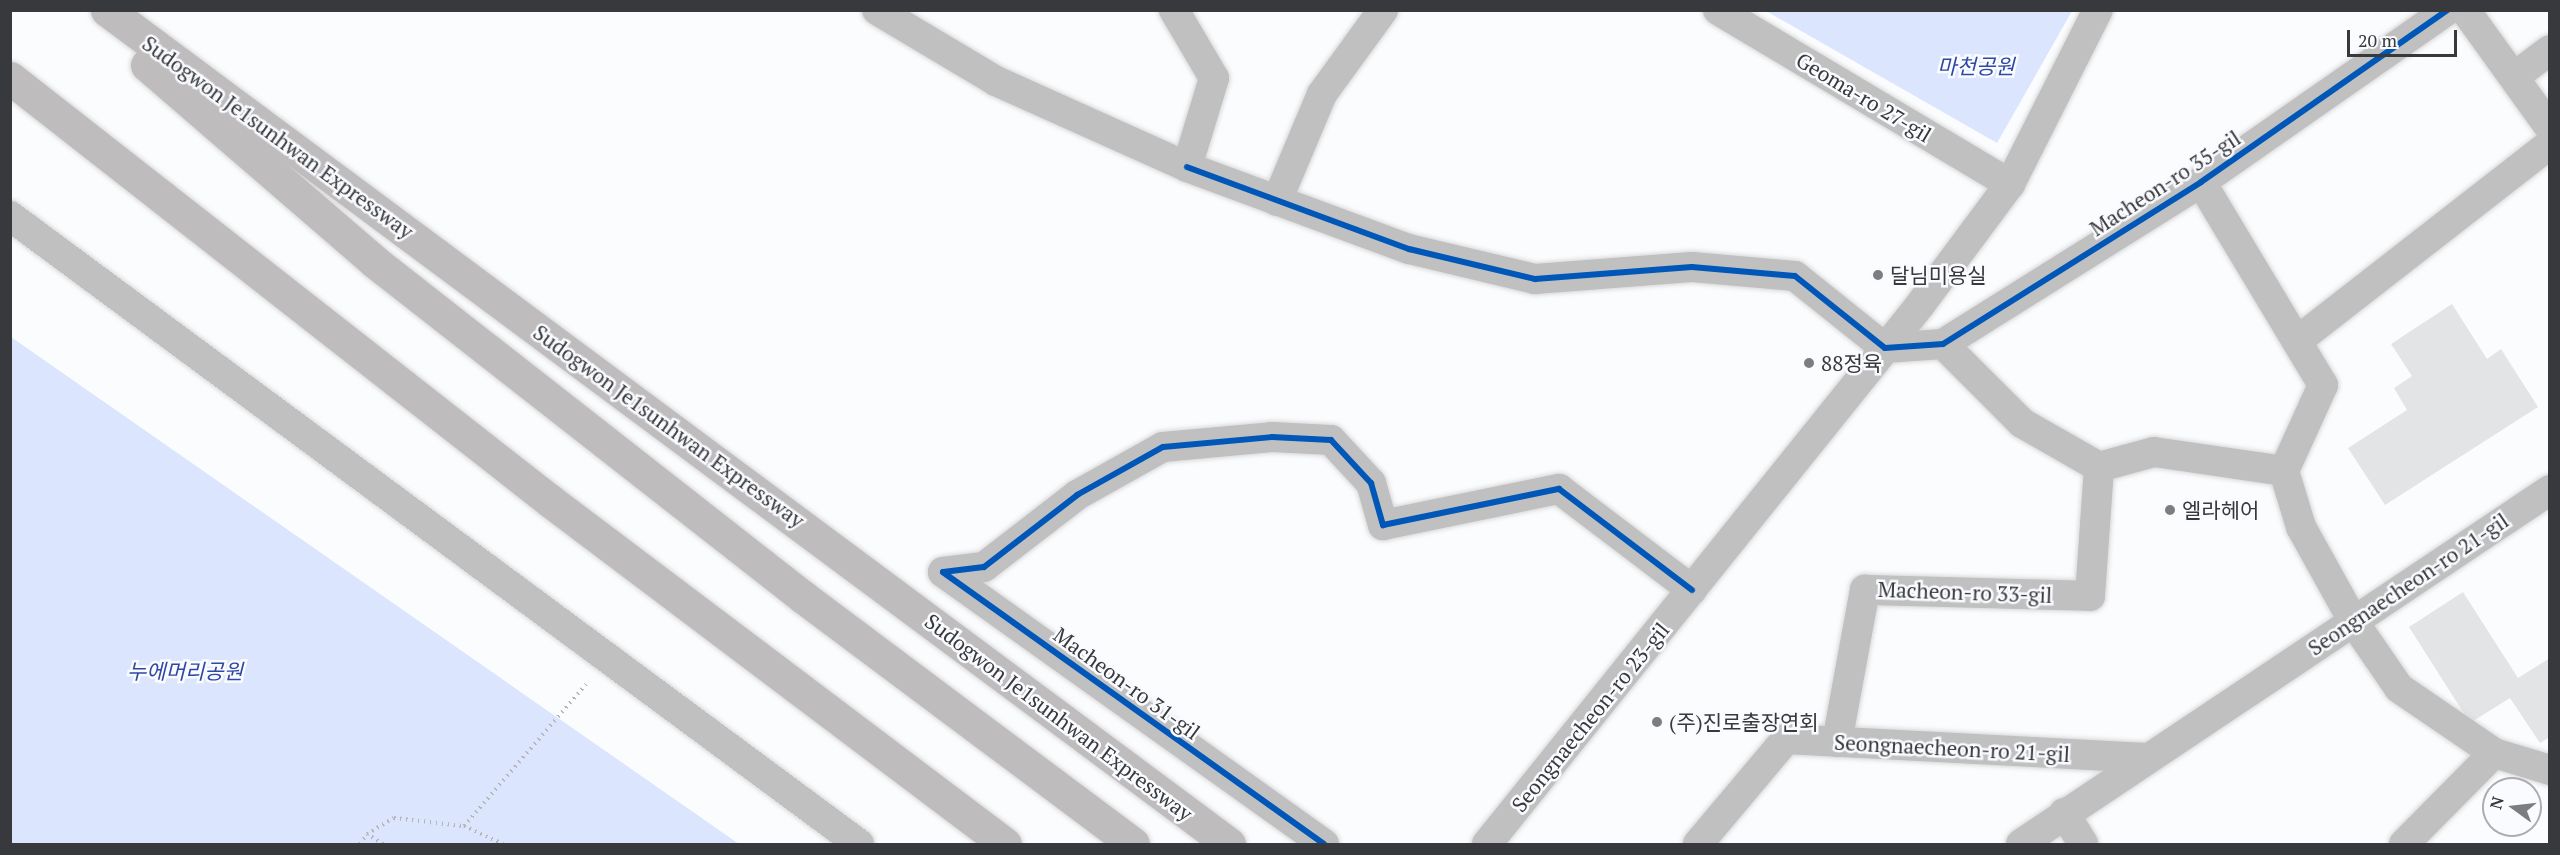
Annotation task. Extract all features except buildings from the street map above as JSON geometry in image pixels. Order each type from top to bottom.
[{"type":"highway","name":"Sudogwon Je1sunhwan Expressway","points":[[84,10],[375,262],[803,597],[1133,844]]},
{"type":"highway","name":"Sudogwon Je1sunhwan Expressway","points":[[107,10],[838,551],[1229,844]]},
{"type":"highway","points":[[10,78],[756,659],[1005,844]]},
{"type":"street","points":[[877,10],[996,81],[1187,167],[1409,249],[1535,279],[1692,267],[1795,276],[1885,348]]},
{"type":"street","points":[[1174,10],[1214,78],[1187,167]]},
{"type":"street","points":[[1277,201],[1322,94],[1383,10]]},
{"type":"street","name":"Geoma-ro 27-gil","points":[[1718,10],[2010,184]]},
{"type":"street","name":"Seongnaecheon-ro 23-gil","points":[[1487,844],[1885,348],[2010,184],[2098,10]]},
{"type":"street","name":"Macheon-ro 35-gil","points":[[1885,348],[1943,344],[2201,182],[2448,10]]},
{"type":"street","points":[[2465,10],[2550,128]]},
{"type":"street","points":[[2514,77],[2550,50]]},
{"type":"street","points":[[2297,341],[2550,144]]},
{"type":"street","points":[[2201,182],[2323,385],[2283,471],[2301,527],[2353,621],[2399,688],[2494,753],[2550,770]]},
{"type":"street","points":[[10,216],[859,844]]},
{"type":"street","points":[[1943,344],[2022,423],[2099,466],[2154,452],[2283,471]]},
{"type":"street","name":"Macheon-ro 31-gil","points":[[1324,844],[943,572],[984,567],[1077,495],[1163,447],[1272,437],[1332,440],[1371,483],[1383,525],[1559,489],[1692,590]]},
{"type":"street","name":"Macheon-ro 33-gil","points":[[1837,742],[1865,590],[2090,596],[2099,466]]},
{"type":"street","name":"Seongnaecheon-ro 21-gil","points":[[2021,844],[2146,758],[2550,490]]},
{"type":"street","name":"Seongnaecheon-ro 21-gil","points":[[1698,844],[1786,739],[2146,758]]},
{"type":"street","points":[[2404,844],[2494,753]]},
{"type":"street","points":[[2064,813],[2083,844]]},
{"type":"path","points":[[464,826],[607,658]]},
{"type":"path","points":[[360,844],[367,834],[394,818],[464,826],[503,844]]},
{"type":"path","points":[[367,834],[383,844]]},
{"type":"green space","name":"마천공원","points":[[1766,11],[2072,11],[1997,143]]},
{"type":"green space","name":"누에머리공원","points":[[11,337],[739,844],[11,844]]},
{"type":"cycle path","points":[[1187,167],[1409,249],[1535,279],[1692,267],[1795,276],[1885,348],[1943,344],[2201,182],[2448,10]]},
{"type":"cycle path","points":[[1324,844],[943,572],[984,567],[1077,495],[1163,447],[1272,437],[1331,440],[1371,483],[1383,525],[1559,489],[1692,590]]},
{"type":"place","name":"달님미용실","points":[[1878,275]]},
{"type":"place","name":"88정육","points":[[1809,363]]},
{"type":"place","name":"엘라헤어","points":[[2170,510]]},
{"type":"place","name":"(주)진로출장연회","points":[[1657,722]]}]
